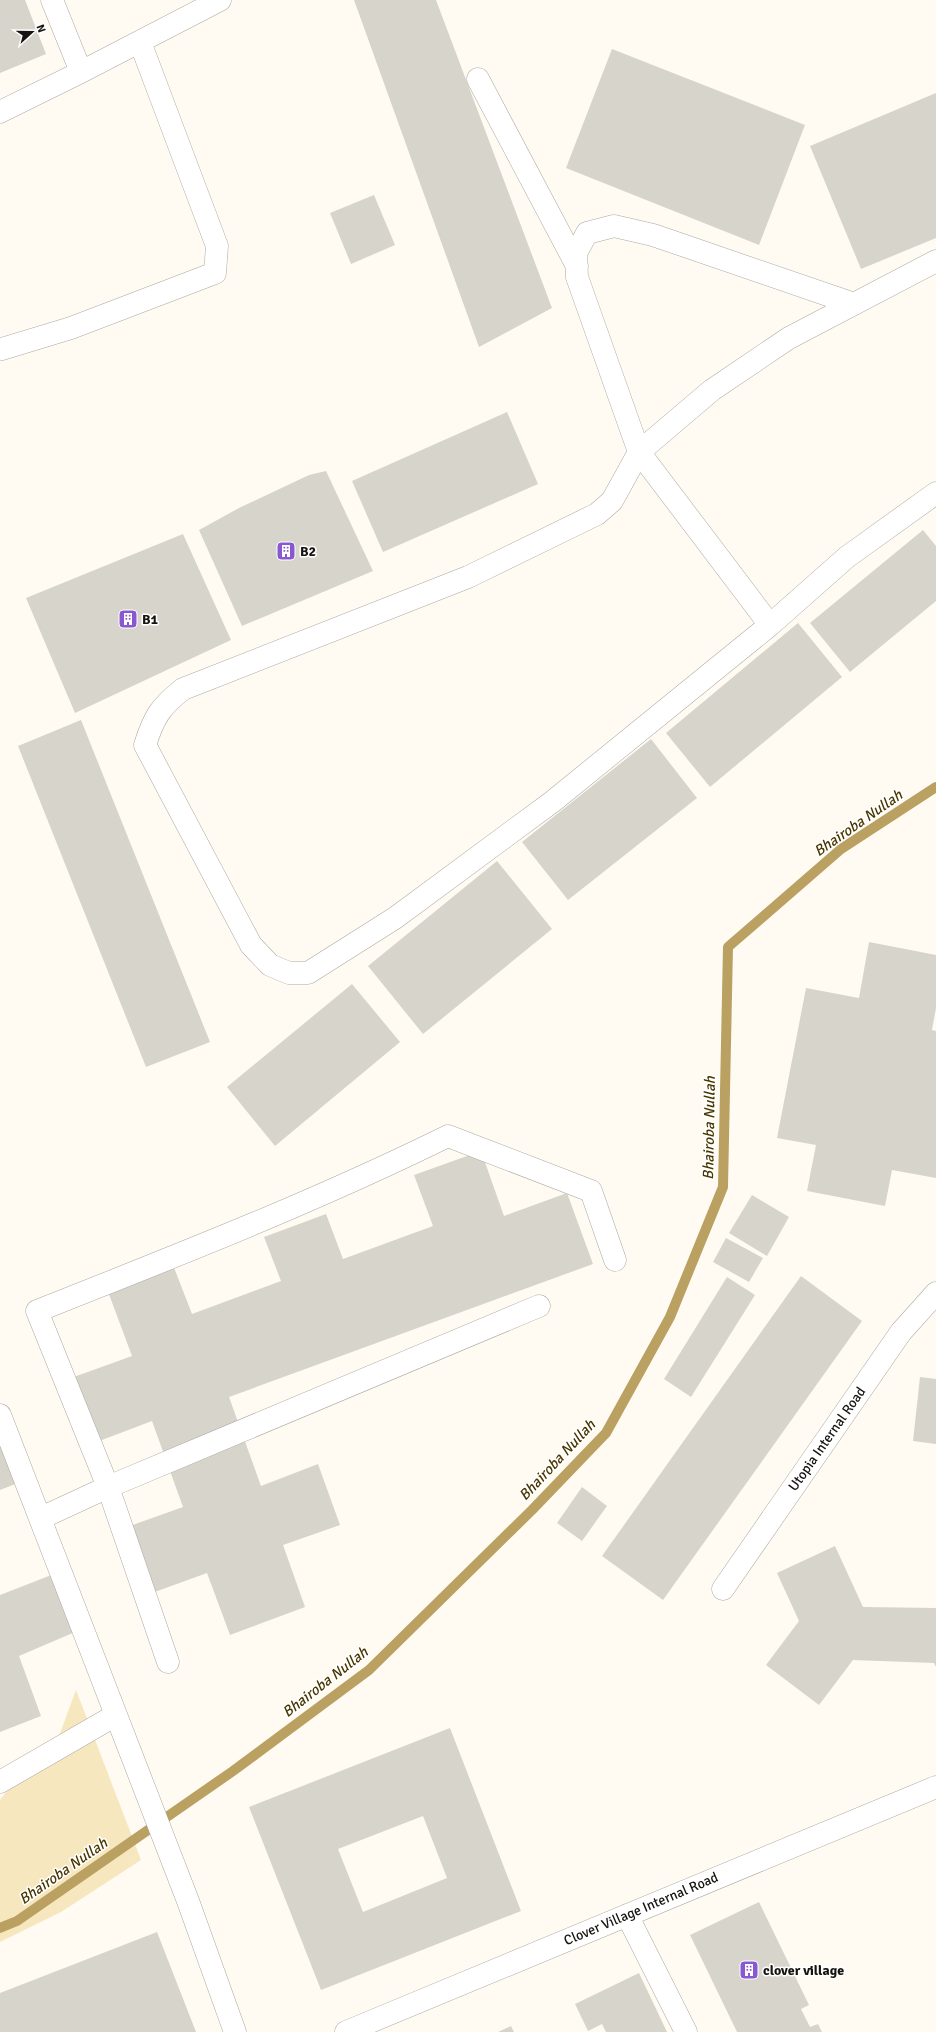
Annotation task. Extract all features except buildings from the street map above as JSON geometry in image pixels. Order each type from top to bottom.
[{"type":"street","points":[[52,0],[82,72]]},
{"type":"street","points":[[0,112],[82,72],[220,0]]},
{"type":"street","points":[[2,349],[71,328],[215,273],[217,246],[140,42]]},
{"type":"street","points":[[478,79],[577,266]]},
{"type":"street","points":[[770,625],[640,452],[577,277],[576,253],[587,233],[614,226],[653,235],[854,304]]},
{"type":"street","points":[[936,262],[789,338],[712,390],[640,452],[612,501],[597,514],[468,577],[183,689],[165,704],[152,722],[145,745],[252,945],[270,966],[289,973],[308,973],[395,918],[552,802],[770,625],[847,557],[936,493]]},
{"type":"street","points":[[168,1662],[108,1487],[37,1311],[238,1232],[371,1174],[448,1136],[591,1191],[616,1260]]},
{"type":"street","name":"Utopia Internal Road","points":[[723,1589],[901,1332],[936,1293]]},
{"type":"street","points":[[41,1518],[108,1487],[538,1306]]},
{"type":"street","points":[[0,1415],[188,1901],[235,2032]]},
{"type":"street","points":[[0,1782],[116,1715]]},
{"type":"street","name":"Clover Village Internal Road","points":[[346,2032],[936,1787]]},
{"type":"street","points":[[627,1915],[686,2032]]},
{"type":"shaded area","points":[[76,1690],[141,1860],[61,1912],[0,1942],[0,1800],[28,1763],[55,1747]]},
{"type":"waterway","name":"Bhairoba Nullah","points":[[0,1928],[17,1921],[233,1771],[369,1670],[532,1510],[606,1433],[670,1317],[723,1187],[728,947],[841,849],[936,787]]},
{"type":"place","name":"B2","points":[[286,551]]},
{"type":"place","name":"B1","points":[[128,619]]},
{"type":"place","name":"clover village","points":[[749,1970]]}]
